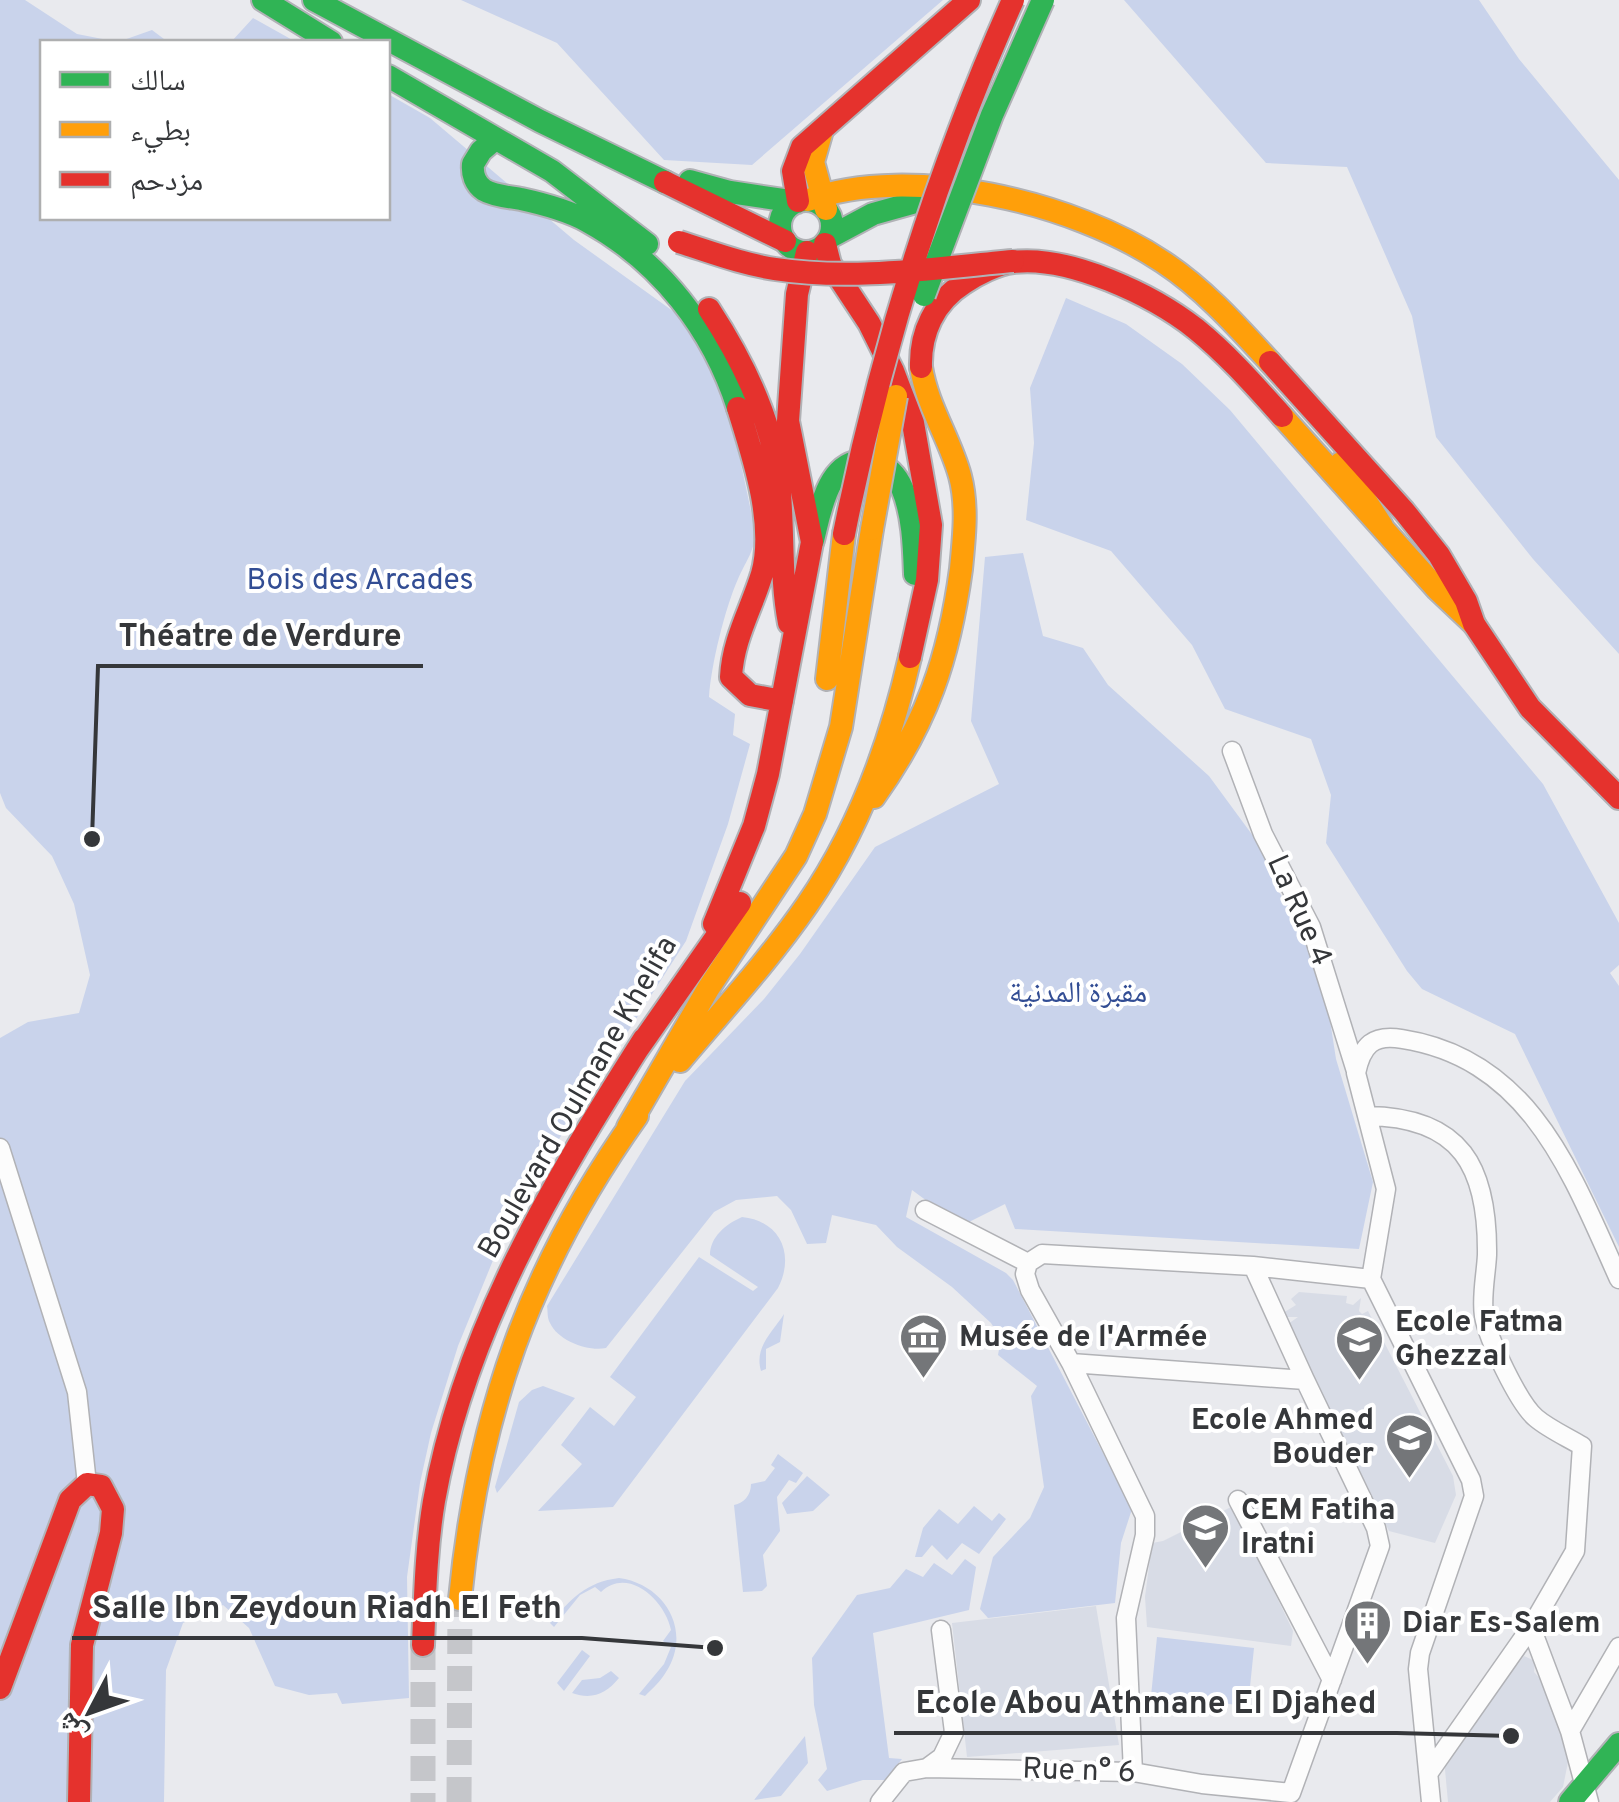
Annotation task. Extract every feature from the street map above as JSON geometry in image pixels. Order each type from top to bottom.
[{"type":"main road","points":[[264,0],[328,40]]},
{"type":"main road","points":[[314,0],[389,40]]},
{"type":"main road","points":[[812,542],[788,421],[795,308],[832,222],[810,201],[793,171],[798,153],[832,118],[969,0]]},
{"type":"main road","points":[[635,1053],[757,877],[798,806],[818,742],[844,534],[855,478],[899,303],[943,174],[1014,0]]},
{"type":"main road","points":[[628,1127],[708,989],[796,856],[815,814],[841,727],[893,406],[922,301],[992,115],[1042,0]]},
{"type":"main road","points":[[390,41],[540,121],[785,240],[799,251],[821,244],[873,214],[957,191]]},
{"type":"main road","points":[[390,77],[648,228],[733,260],[789,272],[852,274],[1013,261],[1097,278],[1144,297],[1192,326],[1248,380],[1446,601],[1474,624]]},
{"type":"main road","points":[[494,139],[472,160],[472,177],[477,185],[486,192],[569,212],[645,260],[684,302],[726,370],[743,419],[767,538],[763,570],[734,644],[731,677],[750,695],[782,701]]},
{"type":"main road","points":[[636,166],[730,192],[810,201],[893,185],[1025,202],[1133,246],[1190,282],[1271,364],[1413,524],[1462,591],[1474,624],[1530,708],[1619,798]]},
{"type":"main road","points":[[552,171],[657,252],[696,290],[728,337],[757,398],[778,479],[787,615],[793,641]]},
{"type":"main road","points":[[785,240],[782,218],[810,201]]},
{"type":"main road","points":[[821,244],[869,323],[904,396],[922,464],[931,525],[927,580],[914,649],[895,722],[856,820]]},
{"type":"main road","points":[[856,820],[907,750],[942,676],[953,632],[963,538],[961,480],[924,383],[921,354],[928,325],[942,300],[964,280],[1013,261]]},
{"type":"main road","points":[[1271,364],[1382,526]]},
{"type":"main road","name":"Boulevard Oulmane Khelifa","points":[[423,1645],[434,1500],[460,1399],[487,1325],[518,1259],[603,1104],[714,926],[754,826],[768,774],[812,542],[828,486],[847,466],[874,460],[893,472],[902,488],[912,532],[914,649]]},
{"type":"main road","name":"Boulevard Oulmane Khelifa","points":[[460,1599],[469,1515],[508,1358],[586,1189],[628,1127],[809,902],[856,820]]},
{"type":"main road","points":[[0,1688],[70,1500],[87,1484],[101,1486],[113,1509],[112,1533],[82,1646],[79,1802]]},
{"type":"main road","points":[[1581,1796],[1615,1751]]},
{"type":"street","name":"La Rue 4","points":[[1232,751],[1264,834],[1311,927],[1368,1116],[1386,1189],[1372,1279]]},
{"type":"street","points":[[1356,1073],[1360,1054],[1372,1040],[1386,1036],[1419,1041],[1476,1066],[1508,1090],[1545,1128],[1569,1168],[1619,1279]]},
{"type":"street","points":[[1368,1116],[1392,1116],[1419,1123],[1452,1138],[1470,1163],[1486,1206],[1484,1316],[1493,1341],[1525,1406],[1536,1418],[1582,1446],[1575,1550],[1531,1627],[1430,1771]]},
{"type":"street","points":[[0,1148],[77,1392],[87,1484]]},
{"type":"street","points":[[925,1210],[1028,1263]]},
{"type":"street","points":[[1133,1772],[1126,1618],[1145,1535],[1145,1516],[1030,1290],[1025,1274],[1028,1263],[1042,1254],[1253,1266],[1372,1279],[1471,1480],[1474,1496],[1420,1653],[1418,1669],[1432,1802]]},
{"type":"street","points":[[1253,1266],[1376,1528],[1380,1546],[1294,1797]]},
{"type":"street","points":[[1070,1363],[1305,1380]]},
{"type":"street","points":[[1238,1500],[1332,1680]]},
{"type":"street","points":[[1531,1627],[1570,1731],[1581,1796]]},
{"type":"street","points":[[880,1802],[904,1772],[927,1768],[942,1757],[954,1732],[941,1630]]},
{"type":"street","points":[[1570,1731],[1619,1647]]},
{"type":"street","name":"Rue n° 6","points":[[927,1768],[1133,1772],[1199,1793],[1294,1797]]},
{"type":"shaded area","points":[[1299,1292],[1347,1296],[1346,1303],[1353,1305],[1361,1298],[1359,1311],[1368,1311],[1453,1476],[1456,1495],[1435,1543],[1389,1531],[1288,1324],[1298,1317],[1286,1317],[1283,1313],[1296,1305],[1291,1299]]},
{"type":"shaded area","name":"CEM Fatiha Iratni","points":[[1233,1506],[1293,1631],[1291,1646],[1147,1627],[1145,1597],[1152,1543]]},
{"type":"shaded area","points":[[1096,1606],[1119,1745],[967,1757],[952,1623]]},
{"type":"shaded area","points":[[1524,1656],[1535,1661],[1534,1672],[1544,1683],[1569,1757],[1563,1787],[1550,1802],[1448,1802],[1444,1759]]},
{"type":"green space","name":"Bois des Arcades","points":[[0,0],[25,0],[77,34],[108,40],[40,40],[40,220],[390,220],[390,95],[430,118],[574,240],[684,319],[727,397],[756,535],[724,621],[709,697],[735,714],[733,735],[750,744],[728,824],[686,941],[543,1164],[505,1231],[458,1346],[420,1483],[407,1577],[409,1698],[342,1704],[337,1693],[309,1695],[275,1686],[249,1628],[223,1605],[183,1623],[166,1670],[164,1802],[0,1802],[0,1038],[28,1022],[79,1013],[90,975],[74,904],[52,856],[6,808],[0,793]]},
{"type":"green space","points":[[461,0],[943,0],[752,165],[664,160],[557,43]]},
{"type":"green space","points":[[1124,0],[1479,0],[1519,59],[1619,180],[1619,654],[1533,559],[1436,437],[1412,316],[1347,167],[1266,163]]},
{"type":"green space","points":[[253,18],[292,40],[233,40]]},
{"type":"green space","points":[[152,30],[165,40],[124,40]]},
{"type":"green space","points":[[1066,298],[1126,324],[1182,364],[1230,410],[1543,784],[1619,923],[1619,965],[1610,973],[1619,986],[1619,1247],[1515,1034],[1422,989],[1326,843],[1331,795],[1311,739],[1225,709],[1192,645],[1111,551],[1026,520],[1034,443],[1030,388]]},
{"type":"green space","name":"مقبرة المدنية","points":[[1023,553],[1043,636],[1083,648],[1108,685],[1209,776],[1278,870],[1279,892],[1309,937],[1336,1059],[1373,1182],[1359,1249],[1015,1229],[1005,1204],[961,1226],[912,1190],[906,1217],[1013,1280],[1132,1509],[1121,1543],[1115,1603],[988,1618],[980,1609],[993,1557],[1030,1518],[1044,1487],[1031,1396],[1037,1386],[998,1355],[1001,1339],[991,1323],[952,1287],[897,1247],[876,1225],[832,1215],[826,1243],[807,1244],[791,1210],[777,1196],[736,1200],[714,1212],[606,1348],[583,1347],[567,1340],[549,1321],[547,1306],[685,1081],[764,999],[875,847],[999,784],[971,721],[985,557]]},
{"type":"green space","points":[[742,1217],[766,1225],[781,1242],[785,1264],[778,1288],[613,1507],[538,1511],[582,1464],[561,1445],[590,1407],[614,1426],[636,1397],[610,1377],[699,1257],[753,1291],[758,1287],[710,1255],[720,1232]]},
{"type":"green space","points":[[784,1314],[780,1342],[766,1349],[766,1369],[761,1371],[762,1347]]},
{"type":"green space","points":[[543,1386],[575,1398],[497,1493],[495,1487],[519,1402]]},
{"type":"green space","points":[[778,1454],[803,1473],[796,1483],[789,1480],[777,1497],[780,1531],[763,1555],[767,1586],[762,1591],[743,1592],[734,1505],[746,1498],[751,1484],[765,1481],[775,1468],[771,1465]]},
{"type":"green space","points":[[807,1476],[830,1495],[813,1511],[787,1514],[782,1503]]},
{"type":"green space","points":[[974,1506],[992,1521],[999,1513],[1006,1519],[979,1554],[962,1543],[947,1560],[932,1545],[922,1557],[915,1557],[923,1528],[939,1509],[958,1524]]},
{"type":"green space","points":[[965,1559],[976,1567],[969,1610],[873,1633],[889,1758],[902,1759],[885,1780],[863,1780],[827,1791],[818,1780],[827,1769],[814,1705],[812,1658],[857,1595],[890,1588],[906,1569],[923,1577],[934,1563],[952,1575]]},
{"type":"green space","points":[[619,1578],[649,1589],[661,1599],[675,1625],[674,1656],[664,1675],[645,1696],[639,1694],[664,1664],[671,1647],[663,1641],[671,1630],[661,1608],[644,1590],[622,1583],[601,1592],[595,1587],[580,1595],[554,1627],[550,1623],[580,1593],[597,1583]]},
{"type":"green space","points":[[1157,1637],[1254,1648],[1248,1706],[1151,1696]]},
{"type":"green space","points":[[582,1650],[590,1656],[564,1691],[557,1683]]},
{"type":"green space","points":[[611,1671],[619,1678],[604,1692],[592,1696],[572,1693],[582,1680],[600,1678]]},
{"type":"green space","points":[[805,1736],[808,1763],[781,1796],[754,1800]]},
{"type":"tunnel","points":[[459,1802],[460,1599]]},
{"type":"tunnel","points":[[423,1645],[423,1802]]},
{"type":"traffic: fast","points":[[263,0],[328,40]]},
{"type":"traffic: fast","points":[[314,0],[389,40]]},
{"type":"traffic: fast","points":[[924,295],[992,115],[1043,0]]},
{"type":"traffic: fast","points":[[390,41],[665,182]]},
{"type":"traffic: fast","points":[[390,77],[552,171],[647,244]]},
{"type":"traffic: fast","points":[[495,139],[473,164],[478,185],[492,194],[547,205],[579,217],[638,256],[698,325],[714,351],[738,408]]},
{"type":"traffic: fast","points":[[690,181],[730,192],[797,202]]},
{"type":"traffic: fast","points":[[830,237],[873,214],[941,195]]},
{"type":"traffic: fast","points":[[806,200],[824,208],[832,226],[824,244],[806,252],[788,244],[780,226],[788,208],[806,200]]},
{"type":"traffic: fast","points":[[813,540],[824,499],[837,475],[858,461],[879,463],[894,475],[906,498],[915,574]]},
{"type":"traffic: fast","points":[[1570,1802],[1619,1744]]},
{"type":"traffic: slow","points":[[821,134],[813,162],[826,209]]},
{"type":"traffic: slow","points":[[808,200],[849,190],[894,186],[942,188],[1039,206],[1084,222],[1163,262],[1220,309],[1270,362]]},
{"type":"traffic: slow","points":[[874,797],[908,743],[933,689],[950,632],[961,569],[965,522],[962,487],[921,367]]},
{"type":"traffic: slow","points":[[872,529],[896,396]]},
{"type":"traffic: slow","points":[[1282,416],[1437,589],[1474,624]]},
{"type":"traffic: slow","points":[[1341,463],[1382,526]]},
{"type":"traffic: slow","points":[[628,1127],[708,989],[796,856],[815,814],[841,727],[872,529]]},
{"type":"traffic: slow","points":[[827,679],[844,534]]},
{"type":"traffic: slow","points":[[680,1061],[777,945],[825,877],[870,786],[893,722],[910,657]]},
{"type":"traffic: slow","points":[[460,1599],[480,1467],[515,1345],[566,1230],[637,1116]]},
{"type":"traffic: jam","points":[[798,201],[793,171],[802,147],[969,0]]},
{"type":"traffic: jam","points":[[844,534],[875,397],[913,262],[959,130],[1013,0]]},
{"type":"traffic: jam","points":[[665,182],[785,241]]},
{"type":"traffic: jam","points":[[679,242],[775,269],[834,274],[1013,261]]},
{"type":"traffic: jam","points":[[825,244],[830,264],[869,323],[893,371],[913,423],[931,525],[927,580],[910,657]]},
{"type":"traffic: jam","points":[[714,924],[754,826],[768,774],[812,542],[788,421],[797,294],[807,252]]},
{"type":"traffic: jam","points":[[921,367],[926,330],[944,299],[994,267],[1035,261],[1109,280],[1178,316],[1219,349],[1282,416]]},
{"type":"traffic: jam","points":[[709,309],[744,370],[770,436],[779,482],[789,623]]},
{"type":"traffic: jam","points":[[1270,362],[1439,555],[1466,601],[1474,624],[1530,708],[1619,798]]},
{"type":"traffic: jam","points":[[738,408],[761,490],[766,554],[739,637],[731,677],[750,695],[782,701]]},
{"type":"traffic: jam","points":[[635,1053],[740,903]]},
{"type":"traffic: jam","points":[[423,1645],[434,1501],[467,1377],[490,1318],[545,1203],[644,1039]]},
{"type":"traffic: jam","points":[[0,1688],[70,1500],[87,1484],[101,1486],[113,1509],[111,1533],[82,1645],[79,1802]]},
{"type":"place","name":"Théatre de Verdure","points":[[92,839]]},
{"type":"place","name":"Musée de l'Armée","points":[[924,1380]]},
{"type":"place","name":"Ecole Fatma Ghezzal","points":[[1360,1382]]},
{"type":"place","name":"Ecole Ahmed Bouder","points":[[1409,1480]]},
{"type":"place","name":"CEM Fatiha Iratni","points":[[1206,1570]]},
{"type":"place","name":"Salle Ibn Zeydoun Riadh El Feth","points":[[715,1648]]},
{"type":"place","name":"Diar Es-Salem","points":[[1367,1666]]},
{"type":"place","name":"Ecole Abou Athmane El Djahed","points":[[1511,1736]]}]
